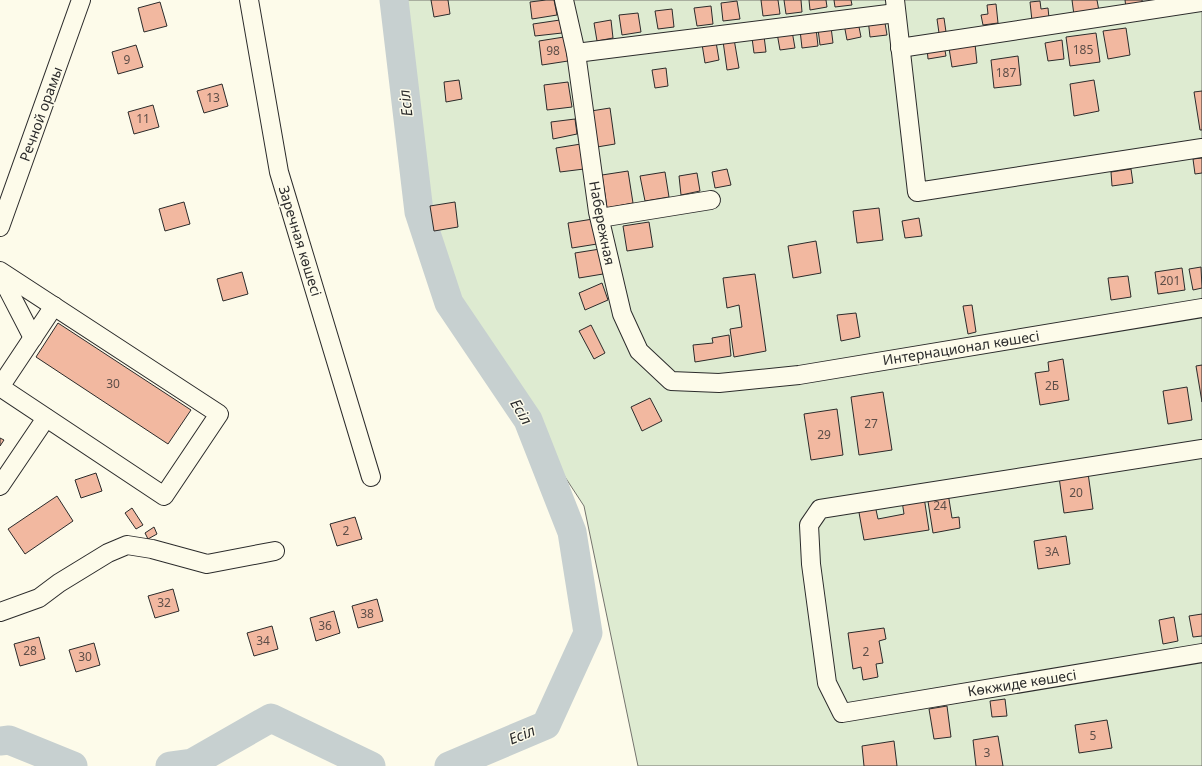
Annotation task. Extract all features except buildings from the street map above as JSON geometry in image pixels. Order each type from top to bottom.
[{"type":"street","name":"Речной орамы","points":[[0,227],[5,201],[81,0]]},
{"type":"street","name":"Заречная көшесі","points":[[249,0],[279,172],[371,477]]},
{"type":"street","name":"Набережная","points":[[564,0],[576,53],[600,218],[622,314],[639,350],[671,381],[719,383]]},
{"type":"street","points":[[900,48],[1202,2]]},
{"type":"street","points":[[576,53],[896,6],[917,192],[1202,148]]},
{"type":"street","points":[[600,218],[711,200]]},
{"type":"street","points":[[0,271],[54,306],[219,414],[164,496],[0,387],[54,306]]},
{"type":"street","points":[[0,274],[33,338]]},
{"type":"street","name":"Интернационал көшесі","points":[[719,383],[799,375],[1202,308]]},
{"type":"street","points":[[0,486],[46,418]]},
{"type":"street","name":"Көкжиде көшесі","points":[[1202,449],[820,509],[809,525],[811,564],[827,683],[842,713],[1202,653]]},
{"type":"street","points":[[0,612],[39,598],[59,583],[108,552],[127,545],[152,549],[207,564],[275,551]]},
{"type":"green space","points":[[398,0],[1202,0],[1202,766],[638,766],[584,506],[421,257]]},
{"type":"waterway","name":"Есіл","points":[[394,0],[419,212],[449,303],[528,420],[572,532],[588,633],[546,725],[449,766]]},
{"type":"waterway","name":"Есіл","points":[[170,766],[192,763],[271,718],[371,766]]},
{"type":"waterway","name":"Есіл","points":[[0,741],[9,740],[73,766]]}]
